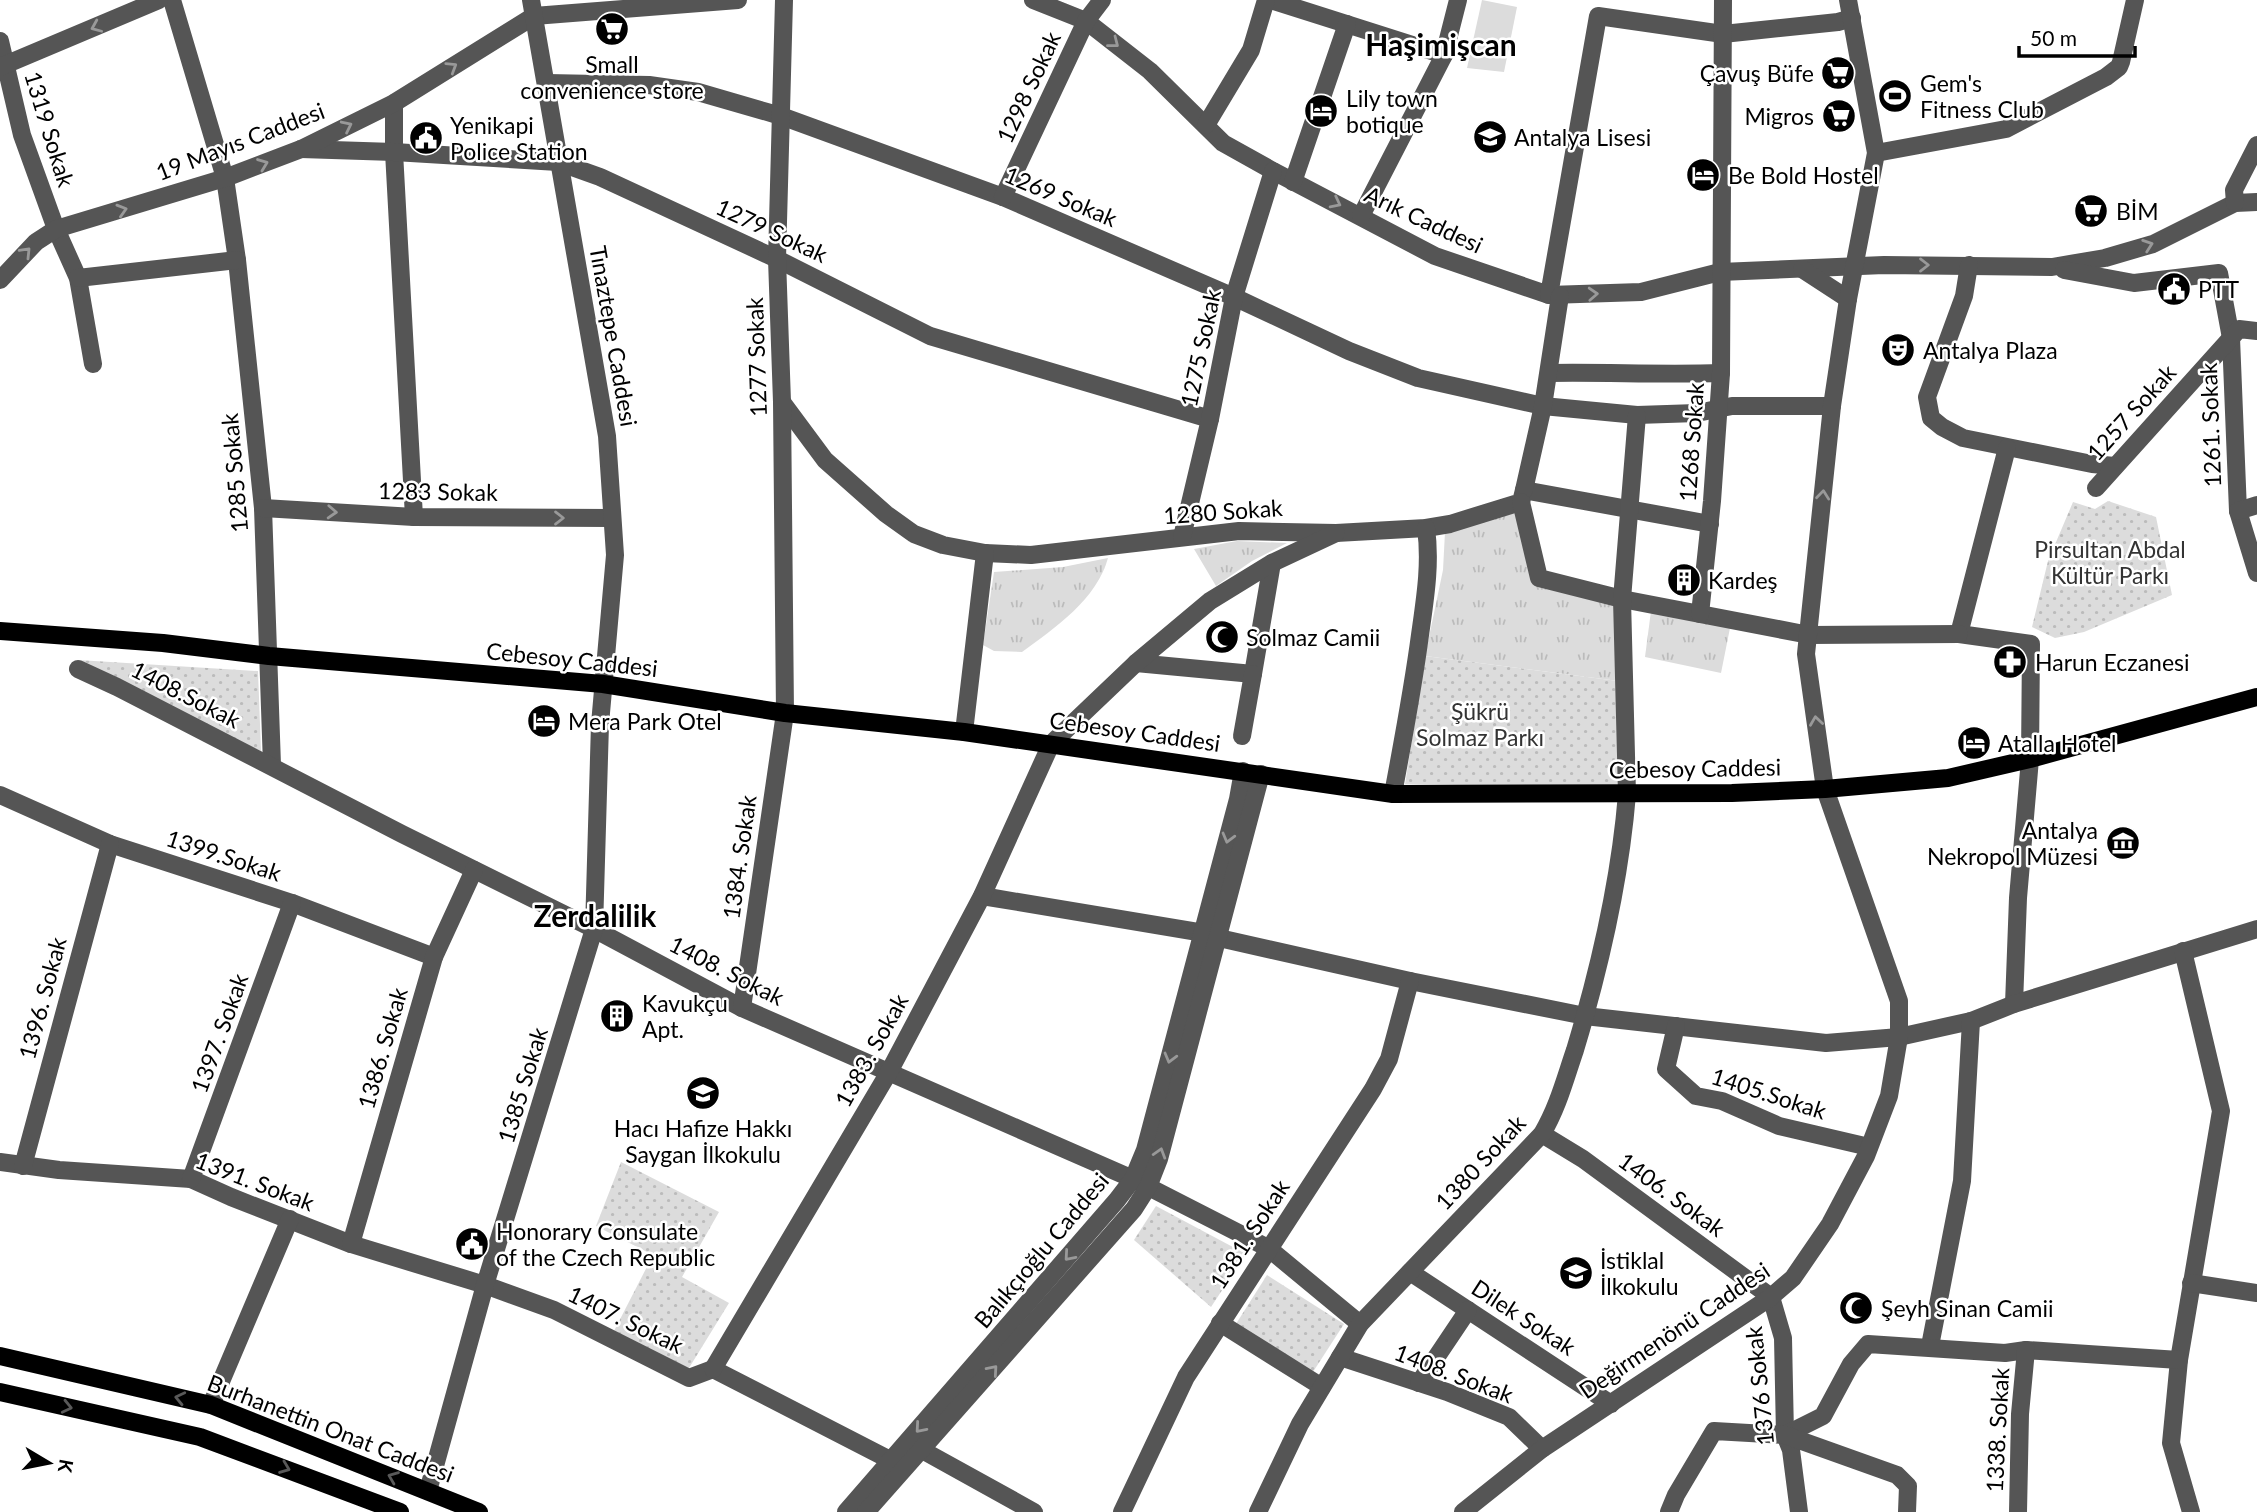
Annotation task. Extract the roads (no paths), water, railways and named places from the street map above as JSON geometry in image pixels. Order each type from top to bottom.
[{"type":"main road","name":"Cebesoy Caddesi","points":[[1,634],[163,643],[269,656],[603,684],[785,713],[964,732],[1393,794],[1732,793],[1825,789],[1948,778],[2030,759],[2257,697]]},
{"type":"main road","name":"Burhanettin Onat Caddesi","points":[[0,1356],[211,1405],[479,1512]]},
{"type":"main road","points":[[0,1392],[200,1437],[400,1512]]},
{"type":"street","points":[[3,66],[159,0]]},
{"type":"street","name":"1285 Sokak","points":[[172,0],[225,178],[237,260],[263,508],[272,765]]},
{"type":"street","points":[[533,8],[738,0]]},
{"type":"street","name":"1277 Sokak","points":[[784,0],[777,259],[782,402],[785,713]]},
{"type":"street","name":"Arık Caddesi","points":[[1032,0],[1086,21],[1150,71],[1223,143],[1435,256],[1555,296],[1641,292],[1720,272],[1969,265],[2052,267]]},
{"type":"street","name":"1298 Sokak","points":[[1003,197],[1086,21],[1102,0]]},
{"type":"street","points":[[1206,125],[1251,50],[1268,0],[1444,55]]},
{"type":"street","points":[[1361,216],[1444,55],[1458,0]]},
{"type":"street","name":"1268 Sokak","points":[[1700,614],[1710,524],[1721,373],[1723,0]]},
{"type":"street","points":[[1848,0],[1876,153],[2007,129],[2106,77],[2121,62],[2135,0]]},
{"type":"street","name":"19 Mayıs Caddesi","points":[[0,280],[36,242],[56,229],[225,178],[301,149],[394,103],[533,8]]},
{"type":"street","name":"Tınaztepe Caddesi","points":[[533,8],[607,436],[615,555],[603,684]]},
{"type":"street","points":[[1852,18],[1838,22],[1723,34],[1598,16],[1555,296],[1549,373],[1522,496],[1539,578],[1622,599],[1809,635],[1959,634],[2031,644],[2030,759],[2018,898],[2014,1004]]},
{"type":"street","points":[[1293,181],[1347,24]]},
{"type":"street","name":"1319 Sokak","points":[[0,41],[3,66],[22,135],[56,229],[78,278],[93,364]]},
{"type":"street","name":"1269 Sokak","points":[[547,83],[649,85],[698,92],[781,116],[1003,197],[1234,297],[1349,351],[1418,378],[1543,406],[1637,415],[1697,413],[1732,407],[1832,406]]},
{"type":"street","points":[[394,103],[394,152],[414,517]]},
{"type":"street","points":[[2235,203],[2234,190],[2257,145]]},
{"type":"street","name":"1279 Sokak","points":[[301,149],[558,162],[600,177],[777,259],[930,335],[1210,419]]},
{"type":"street","name":"Değirmenönü Caddesi","points":[[1463,1512],[1542,1449],[1771,1297],[1793,1278],[1830,1224],[1869,1147],[1889,1096],[1899,1037],[1899,1001],[1825,789],[1807,654],[1832,406],[1848,299],[1876,153]]},
{"type":"street","name":"1275 Sokak","points":[[1182,537],[1210,419],[1234,297],[1273,171]]},
{"type":"street","points":[[2052,267],[2105,258],[2153,244],[2235,203],[2257,202]]},
{"type":"street","points":[[78,278],[237,260]]},
{"type":"street","points":[[1969,265],[1964,296],[1927,397],[1931,418],[1964,438],[2092,464],[2115,466]]},
{"type":"street","name":"1261. Sokak","points":[[2052,267],[2134,283],[2219,273],[2231,338],[2238,511],[2257,573]]},
{"type":"street","points":[[1802,270],[1848,299]]},
{"type":"street","points":[[2231,338],[2239,329],[2257,331]]},
{"type":"street","name":"1257 Sokak","points":[[2096,488],[2231,338]]},
{"type":"street","points":[[1549,373],[1721,373]]},
{"type":"street","name":"1280 Sokak","points":[[782,402],[825,460],[886,514],[914,534],[943,545],[985,553],[1031,555],[1239,531],[1336,533],[1426,528],[1450,524],[1522,496],[1710,524]]},
{"type":"street","name":"1380 Sokak","points":[[1258,1512],[1300,1424],[1360,1324],[1542,1133],[1555,1112],[1585,1016],[1610,913],[1627,794],[1622,599],[1637,415]]},
{"type":"street","points":[[1959,634],[2007,448]]},
{"type":"street","points":[[2238,511],[2257,505]]},
{"type":"street","name":"1283 Sokak","points":[[263,508],[414,517],[611,519]]},
{"type":"street","points":[[1393,794],[1424,611],[1430,554],[1426,528]]},
{"type":"street","points":[[1051,744],[1136,663],[1210,601],[1272,563],[1336,533]]},
{"type":"street","points":[[964,732],[985,553]]},
{"type":"street","points":[[1242,736],[1272,563]]},
{"type":"street","points":[[1136,663],[1252,674]]},
{"type":"street","name":"1408.Sokak","points":[[78,669],[272,765]]},
{"type":"street","name":"1385 Sokak","points":[[428,1491],[485,1285],[554,1068],[594,929],[603,684]]},
{"type":"street","name":"1384. Sokak","points":[[742,1007],[785,713]]},
{"type":"street","name":"1383. Sokak","points":[[713,1369],[889,1072],[982,896],[1051,744]]},
{"type":"street","name":"1408. Sokak","points":[[272,765],[742,1007],[1140,1183],[1268,1248],[1360,1324]]},
{"type":"street","name":"Balıkçıoğlu Caddesi","points":[[866,1512],[1134,1209],[1146,1150],[1211,935],[1253,773]]},
{"type":"street","name":"1399.Sokak","points":[[0,795],[110,844],[292,903],[434,957]]},
{"type":"street","name":"1396. Sokak","points":[[23,1166],[110,844]]},
{"type":"street","name":"1386. Sokak","points":[[351,1244],[434,957],[474,870]]},
{"type":"street","points":[[982,896],[1211,935],[1410,981],[1585,1016],[1826,1043],[1899,1037],[1971,1021],[2014,1004],[2257,929]]},
{"type":"street","name":"1397. Sokak","points":[[191,1179],[292,903]]},
{"type":"street","points":[[2183,951],[2221,1111],[2179,1360],[2171,1443],[2191,1512]]},
{"type":"street","name":"1381. Sokak","points":[[1122,1512],[1186,1377],[1389,1059],[1410,981]]},
{"type":"street","points":[[1930,1346],[1962,1181],[1971,1021]]},
{"type":"street","name":"1405.Sokak","points":[[1676,1026],[1666,1069],[1696,1096],[1722,1101],[1779,1126],[1869,1147]]},
{"type":"street","name":"1406. Sokak","points":[[1542,1133],[1771,1297]]},
{"type":"street","name":"1391. Sokak","points":[[0,1162],[191,1179],[351,1244],[485,1285]]},
{"type":"street","name":"Balıkçıoğlu Caddesi","points":[[846,1512],[1108,1211],[1140,1183]]},
{"type":"street","points":[[211,1405],[290,1219]]},
{"type":"street","name":"Dilek Sokak","points":[[1410,1272],[1611,1404]]},
{"type":"street","points":[[2191,1283],[2257,1293]]},
{"type":"street","name":"1407. Sokak","points":[[485,1285],[554,1310],[689,1378],[713,1369]]},
{"type":"street","name":"1376 Sokak","points":[[1771,1297],[1783,1338],[1785,1435],[1791,1450],[1799,1512]]},
{"type":"street","points":[[1419,1382],[1468,1310]]},
{"type":"street","points":[[1220,1323],[1322,1387]]},
{"type":"street","points":[[1785,1435],[1823,1416],[1851,1364],[1868,1344],[2005,1353],[2026,1350],[2179,1360]]},
{"type":"street","name":"1338. Sokak","points":[[2018,1512],[2020,1414],[2026,1350]]},
{"type":"street","name":"1408. Sokak","points":[[1340,1357],[1419,1382],[1509,1417],[1542,1449]]},
{"type":"street","points":[[713,1369],[892,1461]]},
{"type":"street","points":[[1669,1512],[1676,1495],[1714,1431],[1785,1435],[1896,1475],[1908,1486],[1907,1512]]},
{"type":"street","points":[[922,1450],[1034,1512]]},
{"type":"place","name":"Small convenience store","points":[[612,29]]},
{"type":"place","name":"Çavuş Büfe","points":[[1838,73]]},
{"type":"place","name":"Gem's Fitness Club","points":[[1895,96]]},
{"type":"place","name":"Lily town botique","points":[[1321,111]]},
{"type":"place","name":"Migros","points":[[1839,116]]},
{"type":"place","name":"Antalya Lisesi","points":[[1490,137]]},
{"type":"place","name":"Yenikapi Police Station","points":[[426,138]]},
{"type":"place","name":"Be Bold Hostel","points":[[1703,175]]},
{"type":"place","name":"BİM","points":[[2091,211]]},
{"type":"place","name":"PTT","points":[[2174,289]]},
{"type":"place","name":"Antalya Plaza","points":[[1898,350]]},
{"type":"place","name":"Kardeş","points":[[1684,580]]},
{"type":"place","name":"Solmaz Camii","points":[[1222,637]]},
{"type":"place","name":"Harun Eczanesi","points":[[2010,662]]},
{"type":"place","name":"Mera Park Otel","points":[[544,721]]},
{"type":"place","name":"Atalla Hotel","points":[[1974,743]]},
{"type":"place","name":"Antalya Nekropol Müzesi","points":[[2123,843]]},
{"type":"place","name":"Kavukçu Apt.","points":[[617,1016]]},
{"type":"place","name":"Hacı Hafize Hakkı Saygan İlkokulu","points":[[703,1093]]},
{"type":"place","name":"Honorary Consulate of the Czech Republic","points":[[472,1244]]},
{"type":"place","name":"İstiklal İlkokulu","points":[[1576,1273]]},
{"type":"place","name":"Şeyh Sinan Camii","points":[[1856,1308]]},
{"type":"district","name":"Haşimişcan","points":[[1441,44]]},
{"type":"district","name":"Zerdalilik","points":[[595,915]]},
{"type":"park label","name":"Pirsultan Abdal Kültür Parkı","points":[[2110,562]]},
{"type":"park label","name":"Şükrü Solmaz Parkı","points":[[1480,724]]}]
